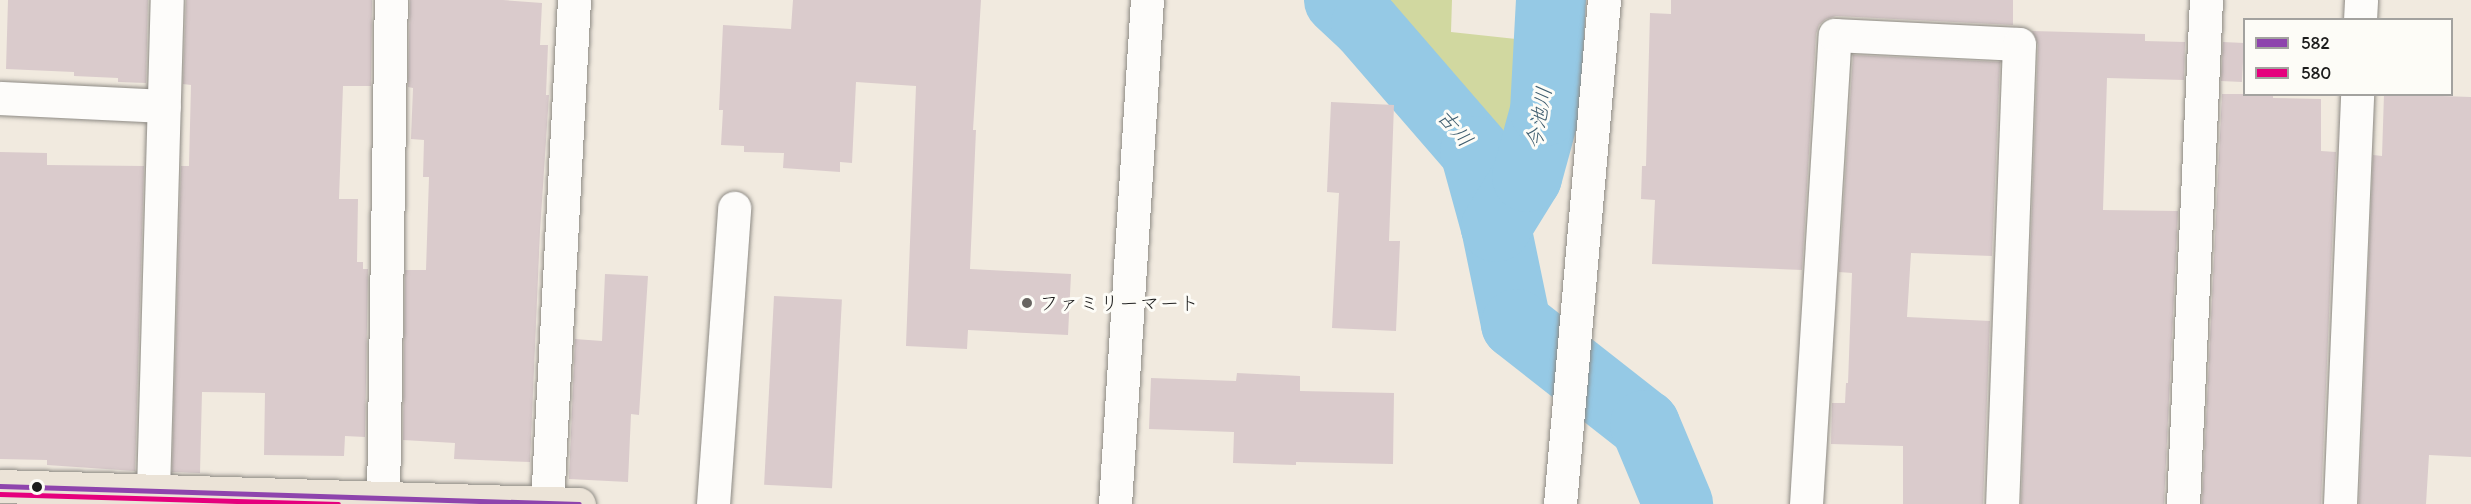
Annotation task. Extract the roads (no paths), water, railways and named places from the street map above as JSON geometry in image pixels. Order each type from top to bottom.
[{"type":"main road","points":[[0,486],[155,497],[326,500],[383,498],[563,504]]},
{"type":"street","points":[[155,497],[167,0]]},
{"type":"street","points":[[383,498],[391,0]]},
{"type":"street","points":[[563,504],[574,0]]},
{"type":"street","points":[[1115,504],[1147,0]]},
{"type":"street","points":[[1561,493],[1604,0]]},
{"type":"street","points":[[2182,504],[2206,0]]},
{"type":"street","points":[[2360,18],[2361,0]]},
{"type":"street","points":[[1806,504],[1835,35],[2019,44],[2002,504]]},
{"type":"street","points":[[2340,504],[2357,96]]},
{"type":"street","points":[[0,98],[164,106]]},
{"type":"street","points":[[713,504],[734,208]]},
{"type":"waterway","name":"古川","points":[[1339,0],[1366,25],[1475,151],[1496,227],[1516,324],[1645,425],[1678,504]]},
{"type":"waterway","name":"今池川","points":[[1496,227],[1527,177],[1545,111],[1551,0]]},
{"type":"place","name":"ファミリーマート","points":[[1027,303]]}]
